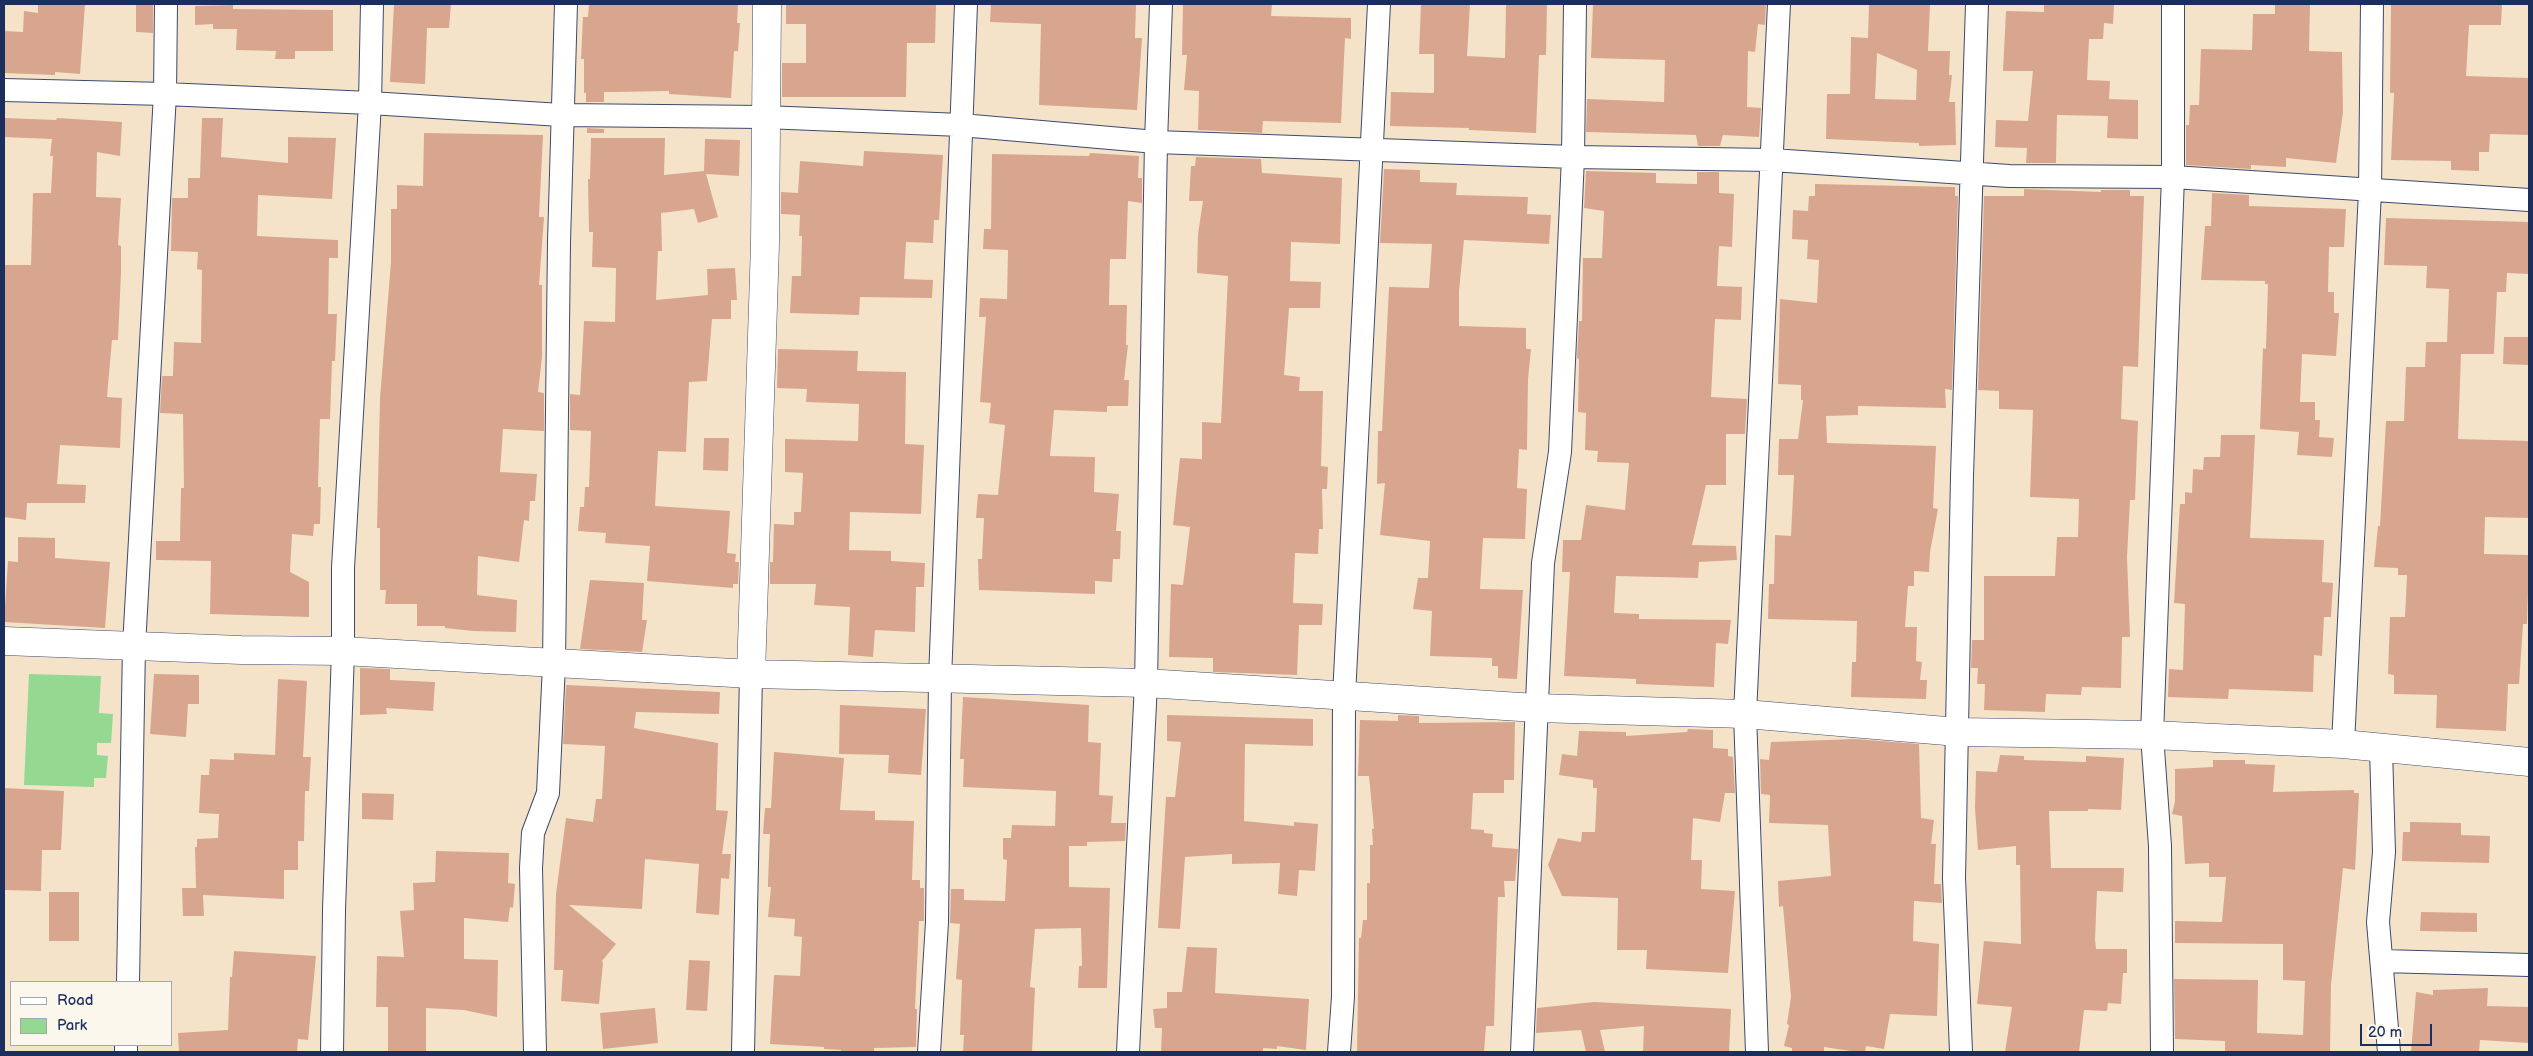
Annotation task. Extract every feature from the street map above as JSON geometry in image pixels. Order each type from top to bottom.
[{"type":"street","points":[[128,981],[134,646],[165,94],[166,4]]},
{"type":"street","points":[[332,1052],[334,910],[343,651],[343,568],[370,103],[372,4]]},
{"type":"street","points":[[535,1052],[531,868],[533,833],[548,794],[554,664],[561,115],[566,4]]},
{"type":"street","points":[[743,1052],[764,244],[764,116],[767,4]]},
{"type":"street","points":[[929,1052],[937,922],[940,679],[966,4]]},
{"type":"street","points":[[1128,1052],[1146,683],[1156,142],[1161,4]]},
{"type":"street","points":[[1339,1052],[1344,997],[1344,696],[1379,4]]},
{"type":"street","points":[[1522,1052],[1543,563],[1560,452],[1573,157],[1575,4]]},
{"type":"street","points":[[1757,1052],[1745,714],[1779,4]]},
{"type":"street","points":[[1961,1052],[1954,878],[1962,476],[1978,4]]},
{"type":"street","points":[[2162,1052],[2160,846],[2152,735],[2173,178],[2173,4]]},
{"type":"street","points":[[2343,744],[2370,191],[2372,4]]},
{"type":"street","points":[[4,90],[165,94],[370,103],[561,115],[764,116],[961,125],[1156,142],[1573,157],[1772,160],[2009,176],[2173,178],[2529,200]]},
{"type":"street","points":[[4,641],[343,651],[752,674],[1146,683],[1536,708],[1745,714],[1958,732],[2152,735],[2343,744],[2381,750],[2529,762]]},
{"type":"street","points":[[2381,750],[2384,852],[2378,922],[2389,1052]]},
{"type":"street","points":[[2382,961],[2529,965]]},
{"type":"green space","points":[[29,674],[101,676],[99,713],[113,714],[111,743],[97,743],[97,755],[108,756],[106,778],[94,778],[94,787],[24,785]]},
{"type":"building","points":[[38,4],[85,4],[80,74],[55,72],[55,75],[4,73],[4,31],[23,32],[24,11],[38,13]]},
{"type":"building","points":[[136,4],[153,4],[153,33],[136,32]]},
{"type":"building","points":[[394,4],[451,4],[449,28],[427,28],[425,84],[390,82]]},
{"type":"building","points":[[589,4],[738,4],[737,23],[740,23],[738,51],[734,51],[731,98],[669,94],[669,91],[604,92],[604,102],[586,102],[586,93],[584,93],[584,59],[581,59],[583,17],[588,17]]},
{"type":"building","points":[[786,4],[936,4],[935,43],[907,43],[906,97],[782,97],[782,63],[806,63],[806,24],[786,24]]},
{"type":"building","points":[[991,4],[1136,4],[1135,38],[1142,38],[1137,110],[1039,105],[1041,24],[990,22]]},
{"type":"building","points":[[1183,4],[1272,4],[1271,16],[1351,18],[1351,39],[1345,38],[1341,123],[1263,121],[1262,133],[1198,130],[1199,91],[1184,90],[1187,55],[1182,55]]},
{"type":"building","points":[[1421,4],[1470,4],[1467,56],[1505,58],[1506,4],[1547,4],[1546,55],[1539,55],[1536,133],[1469,130],[1469,128],[1390,126],[1391,92],[1434,93],[1434,54],[1419,54]]},
{"type":"building","points":[[1593,4],[1766,4],[1765,25],[1758,24],[1755,52],[1748,51],[1747,107],[1761,108],[1759,137],[1723,135],[1720,146],[1698,146],[1696,135],[1586,132],[1587,99],[1664,102],[1665,60],[1591,58]]},
{"type":"building","points":[[1869,4],[1930,4],[1928,51],[1950,51],[1949,75],[1952,75],[1949,102],[1955,102],[1956,145],[1919,146],[1919,143],[1826,139],[1827,94],[1850,94],[1851,37],[1868,38]],"holes":[[[1877,53],[1917,70],[1916,100],[1875,99]]]},
{"type":"building","points":[[2044,4],[2114,4],[2113,24],[2104,23],[2103,39],[2089,39],[2087,80],[2110,81],[2109,99],[2138,100],[2138,139],[2107,138],[2108,116],[2057,115],[2056,163],[2026,163],[2027,148],[1995,147],[1996,120],[2028,121],[2033,71],[2003,71],[2006,11],[2044,12]]},
{"type":"building","points":[[2275,4],[2310,4],[2309,51],[2342,52],[2343,112],[2336,163],[2286,158],[2286,167],[2251,165],[2251,169],[2186,165],[2186,125],[2189,125],[2190,105],[2199,105],[2201,49],[2252,50],[2253,14],[2275,14]]},
{"type":"building","points":[[2502,4],[2501,25],[2469,25],[2466,76],[2529,78],[2529,135],[2490,134],[2489,152],[2479,152],[2479,171],[2451,170],[2451,161],[2391,160],[2394,93],[2390,93],[2391,5]]},
{"type":"building","points":[[233,5],[233,9],[333,10],[333,51],[295,51],[295,59],[275,59],[276,51],[236,50],[237,29],[213,29],[213,24],[195,25],[195,6]]},
{"type":"building","points":[[4,118],[56,120],[57,118],[122,122],[120,156],[97,152],[96,197],[121,198],[118,245],[121,246],[121,273],[118,340],[112,340],[107,397],[122,398],[120,448],[60,445],[57,484],[86,485],[85,503],[27,503],[26,520],[4,517],[4,265],[31,265],[33,193],[51,193],[53,156],[50,156],[52,139],[4,137]]},
{"type":"building","points":[[202,118],[223,118],[221,157],[288,163],[288,137],[336,138],[332,199],[258,195],[257,236],[338,240],[338,258],[329,258],[328,314],[337,314],[335,361],[332,361],[330,419],[320,419],[318,487],[321,487],[320,524],[314,524],[313,536],[292,534],[290,572],[309,582],[309,617],[210,614],[211,561],[156,560],[156,541],[180,541],[181,488],[184,488],[183,414],[160,413],[162,376],[173,376],[174,342],[201,343],[202,270],[197,269],[198,252],[171,251],[172,198],[188,198],[188,178],[200,178]]},
{"type":"building","points":[[587,128],[604,129],[604,133],[587,133]]},
{"type":"building","points":[[424,133],[543,135],[539,217],[544,217],[539,285],[542,285],[542,357],[538,392],[544,393],[544,431],[503,429],[500,472],[537,474],[535,501],[530,501],[529,521],[524,520],[519,562],[478,556],[477,595],[517,600],[516,632],[473,631],[445,628],[445,626],[417,626],[417,604],[385,604],[386,590],[380,590],[380,528],[377,528],[380,398],[391,262],[391,209],[397,209],[397,185],[423,186]]},
{"type":"building","points":[[591,138],[665,138],[664,175],[704,171],[705,139],[740,140],[739,176],[706,174],[718,217],[698,223],[694,209],[661,213],[662,251],[658,251],[656,300],[708,295],[707,269],[735,268],[737,300],[731,300],[731,319],[712,319],[707,381],[689,382],[686,452],[658,451],[655,506],[730,511],[727,553],[736,554],[735,562],[739,562],[738,584],[733,584],[733,588],[647,581],[650,546],[605,543],[606,533],[578,531],[580,507],[584,507],[585,487],[589,487],[591,431],[570,430],[570,394],[580,395],[584,321],[615,322],[616,268],[592,267],[593,232],[589,232],[588,179],[590,179]]},
{"type":"building","points":[[864,151],[943,155],[939,220],[934,220],[933,243],[906,242],[904,279],[933,280],[932,298],[860,297],[859,315],[790,313],[792,276],[801,276],[802,236],[799,236],[800,215],[781,214],[781,192],[798,193],[800,161],[863,166]]},
{"type":"building","points":[[1090,153],[1139,156],[1138,178],[1142,178],[1142,203],[1128,201],[1126,259],[1110,259],[1109,305],[1127,305],[1126,345],[1128,345],[1124,380],[1129,380],[1128,406],[1107,406],[1107,412],[1054,410],[1050,456],[1095,457],[1094,492],[1119,494],[1116,531],[1121,531],[1120,559],[1113,559],[1112,582],[1095,581],[1095,594],[979,590],[978,559],[982,559],[984,518],[976,518],[978,494],[998,495],[1005,425],[989,423],[991,403],[980,402],[986,317],[979,317],[980,298],[1007,299],[1008,250],[983,249],[984,229],[991,229],[992,154],[1089,156]]},
{"type":"building","points":[[1196,157],[1261,159],[1262,173],[1342,178],[1340,244],[1291,242],[1290,281],[1321,282],[1320,308],[1289,308],[1284,375],[1300,377],[1299,391],[1323,391],[1321,466],[1328,467],[1327,489],[1322,489],[1323,529],[1319,529],[1318,554],[1295,553],[1293,603],[1323,604],[1322,625],[1299,625],[1297,675],[1213,672],[1213,658],[1169,657],[1171,584],[1183,585],[1190,527],[1173,525],[1180,458],[1202,459],[1202,422],[1221,423],[1228,276],[1197,273],[1198,234],[1203,201],[1189,201],[1191,166],[1195,166]]},
{"type":"building","points":[[1384,169],[1420,170],[1420,182],[1457,183],[1456,195],[1528,197],[1527,214],[1551,215],[1549,244],[1464,240],[1459,291],[1459,326],[1526,328],[1526,349],[1531,349],[1528,379],[1527,450],[1519,449],[1517,488],[1527,489],[1525,539],[1483,538],[1480,589],[1523,590],[1517,679],[1498,678],[1498,666],[1492,666],[1492,658],[1430,656],[1432,611],[1413,609],[1418,578],[1428,578],[1430,541],[1380,535],[1385,483],[1377,484],[1378,431],[1382,431],[1389,287],[1429,288],[1432,244],[1380,243]]},
{"type":"building","points":[[1586,171],[1656,173],[1656,183],[1697,184],[1697,172],[1719,172],[1719,193],[1734,194],[1732,247],[1719,246],[1717,286],[1742,287],[1741,320],[1715,319],[1711,397],[1747,399],[1745,434],[1726,434],[1726,485],[1706,485],[1692,545],[1736,546],[1737,560],[1699,562],[1698,578],[1616,576],[1614,613],[1639,614],[1639,619],[1731,620],[1728,644],[1716,643],[1714,687],[1636,684],[1636,679],[1564,676],[1570,572],[1562,572],[1563,540],[1581,540],[1586,505],[1625,510],[1629,463],[1597,462],[1598,451],[1585,450],[1586,413],[1578,412],[1579,359],[1577,358],[1579,321],[1582,321],[1583,258],[1602,258],[1604,211],[1584,208]]},
{"type":"building","points":[[1815,184],[1955,187],[1955,196],[1958,196],[1952,390],[1945,389],[1946,408],[1858,406],[1858,415],[1826,416],[1827,443],[1936,446],[1933,508],[1938,509],[1930,552],[1929,572],[1914,571],[1914,586],[1908,586],[1905,627],[1917,627],[1916,661],[1922,662],[1920,680],[1927,680],[1926,699],[1851,697],[1852,662],[1856,662],[1857,621],[1768,619],[1769,584],[1774,584],[1775,535],[1791,536],[1794,475],[1778,475],[1779,439],[1798,439],[1803,400],[1801,400],[1801,385],[1778,384],[1780,299],[1817,303],[1819,260],[1807,259],[1808,240],[1792,239],[1793,210],[1808,211],[1809,196],[1815,196]]},
{"type":"building","points":[[2024,189],[2101,192],[2101,190],[2130,190],[2130,196],[2144,196],[2138,367],[2123,366],[2121,419],[2138,421],[2135,500],[2130,500],[2127,557],[2130,637],[2122,637],[2121,688],[2082,687],[2081,695],[2046,694],[2045,712],[1984,710],[1985,684],[1977,684],[1978,668],[1971,668],[1972,640],[1984,640],[1984,576],[2055,576],[2057,537],[2078,537],[2079,499],[2030,497],[2033,410],[1999,409],[1999,391],[1978,390],[1984,196],[2024,196]]},
{"type":"building","points":[[2212,193],[2249,195],[2249,206],[2346,209],[2344,247],[2329,247],[2328,292],[2334,292],[2334,313],[2339,313],[2336,356],[2302,354],[2300,402],[2315,402],[2315,420],[2320,420],[2319,437],[2334,438],[2332,457],[2297,455],[2299,432],[2260,429],[2263,348],[2266,349],[2268,284],[2265,284],[2265,281],[2201,280],[2205,226],[2211,226]]},
{"type":"building","points":[[2386,218],[2529,222],[2529,274],[2507,273],[2506,292],[2497,292],[2494,354],[2461,354],[2458,439],[2529,441],[2529,518],[2485,517],[2484,554],[2529,555],[2527,624],[2523,624],[2519,684],[2508,684],[2506,731],[2436,728],[2437,695],[2394,694],[2394,675],[2388,674],[2390,617],[2405,617],[2407,575],[2398,575],[2398,568],[2374,567],[2378,526],[2380,526],[2386,421],[2404,421],[2406,367],[2425,367],[2426,342],[2447,342],[2449,289],[2426,288],[2427,266],[2384,265]]},
{"type":"building","points":[[2504,337],[2529,337],[2529,365],[2503,364]]},
{"type":"building","points":[[778,349],[858,351],[857,371],[906,372],[905,444],[924,445],[921,514],[850,512],[849,550],[891,551],[891,561],[925,563],[924,587],[916,587],[915,632],[875,630],[873,657],[848,655],[850,607],[814,605],[816,584],[770,584],[770,562],[773,562],[774,524],[794,525],[794,512],[801,512],[803,473],[785,472],[785,439],[858,441],[859,404],[806,402],[807,389],[777,388]]},
{"type":"building","points":[[2221,435],[2255,435],[2250,538],[2324,540],[2322,582],[2333,583],[2331,617],[2324,617],[2322,656],[2314,655],[2313,692],[2229,689],[2228,699],[2168,697],[2169,669],[2183,670],[2185,604],[2174,603],[2180,504],[2185,504],[2185,492],[2192,493],[2193,469],[2203,470],[2204,457],[2220,457]]},
{"type":"building","points":[[704,438],[729,438],[728,471],[703,470]]},
{"type":"building","points":[[18,537],[55,538],[55,558],[110,562],[105,628],[4,622],[8,561],[18,562]]},
{"type":"building","points":[[590,580],[644,583],[642,620],[647,620],[642,652],[580,649]]},
{"type":"building","points":[[360,668],[390,669],[390,680],[435,682],[433,711],[386,708],[387,714],[360,715]]},
{"type":"building","points":[[154,674],[199,675],[199,704],[188,704],[186,737],[150,734]]},
{"type":"building","points":[[278,679],[307,681],[303,757],[311,757],[309,791],[305,791],[304,841],[298,841],[298,870],[284,870],[284,899],[203,895],[204,916],[183,916],[182,888],[196,888],[195,847],[197,847],[197,839],[218,838],[219,814],[199,813],[201,775],[209,775],[210,759],[234,760],[234,753],[275,755]]},
{"type":"building","points":[[566,685],[720,692],[719,714],[636,712],[634,728],[718,743],[716,810],[728,811],[722,854],[731,854],[729,879],[721,878],[719,915],[696,913],[699,864],[645,859],[642,909],[569,905],[616,944],[602,961],[599,1004],[561,1001],[563,970],[554,970],[556,894],[566,818],[593,822],[596,799],[602,799],[605,746],[563,744]]},
{"type":"building","points":[[963,697],[1089,705],[1088,742],[1101,743],[1099,795],[1113,796],[1111,823],[1126,823],[1125,841],[1087,842],[1087,846],[1069,846],[1069,887],[1110,888],[1107,988],[1078,988],[1079,966],[1082,966],[1081,928],[1035,929],[1030,987],[1035,988],[1032,1052],[963,1052],[964,1035],[960,1035],[962,980],[956,979],[960,924],[950,923],[951,889],[964,889],[964,900],[1005,901],[1007,860],[1003,859],[1003,838],[1011,838],[1012,825],[1055,826],[1056,791],[963,787],[964,759],[960,759]]},
{"type":"building","points":[[840,705],[926,709],[921,775],[888,773],[889,755],[839,754]]},
{"type":"building","points":[[1167,715],[1313,719],[1313,746],[1245,744],[1244,821],[1294,826],[1294,822],[1318,824],[1315,871],[1299,870],[1297,896],[1278,894],[1280,863],[1232,864],[1232,854],[1185,857],[1180,929],[1158,928],[1166,797],[1175,797],[1181,742],[1167,741]]},
{"type":"building","points":[[1398,715],[1419,716],[1419,723],[1515,722],[1514,780],[1504,780],[1504,793],[1473,793],[1471,829],[1484,830],[1484,833],[1493,834],[1492,847],[1518,849],[1515,881],[1504,881],[1505,897],[1498,897],[1494,1026],[1486,1026],[1484,1052],[1357,1052],[1359,938],[1361,938],[1363,920],[1367,920],[1367,883],[1370,883],[1370,845],[1373,845],[1372,829],[1374,829],[1369,776],[1358,776],[1360,720],[1398,721]]},
{"type":"building","points":[[1688,729],[1713,730],[1713,748],[1728,749],[1728,756],[1733,757],[1735,793],[1725,793],[1720,822],[1693,818],[1691,860],[1702,860],[1701,889],[1735,891],[1728,973],[1646,969],[1647,950],[1617,950],[1618,898],[1562,896],[1548,865],[1558,838],[1581,842],[1582,832],[1595,832],[1597,788],[1593,788],[1593,780],[1559,775],[1562,754],[1577,756],[1579,731],[1626,732],[1626,736],[1687,732]]},
{"type":"building","points":[[1855,739],[1919,744],[1921,818],[1934,820],[1931,844],[1936,844],[1934,884],[1941,884],[1942,903],[1914,901],[1913,941],[1939,944],[1937,1016],[1890,1014],[1884,1049],[1866,1046],[1865,1052],[1857,1052],[1824,1047],[1824,1052],[1792,1052],[1792,1048],[1784,1046],[1789,1025],[1787,1024],[1791,997],[1783,906],[1779,907],[1778,881],[1831,876],[1828,825],[1769,823],[1770,795],[1761,794],[1760,759],[1769,760],[1771,742]]},
{"type":"building","points":[[774,752],[844,758],[840,810],[875,811],[875,820],[914,821],[912,880],[920,880],[920,888],[924,888],[924,921],[919,921],[915,1009],[917,1009],[916,1047],[874,1048],[874,1052],[841,1052],[841,1050],[824,1049],[824,1047],[770,1044],[774,975],[800,976],[802,937],[794,936],[795,919],[768,917],[771,887],[768,887],[770,834],[763,834],[765,808],[771,808]]},
{"type":"building","points":[[2000,755],[2024,756],[2024,760],[2086,762],[2086,756],[2124,758],[2121,810],[2049,811],[2051,868],[2124,868],[2123,892],[2097,891],[2095,940],[2096,949],[2127,949],[2127,973],[2123,973],[2121,1004],[2108,1003],[2107,1011],[2084,1010],[2079,1052],[2005,1052],[2012,1007],[1977,1004],[1984,941],[2021,944],[2020,865],[2016,865],[2016,846],[1978,850],[1975,808],[1976,771],[1997,772]]},
{"type":"building","points":[[2213,760],[2245,760],[2245,764],[2275,765],[2273,792],[2354,790],[2354,793],[2359,793],[2355,870],[2343,868],[2331,985],[2330,1052],[2225,1052],[2225,1041],[2175,1039],[2174,979],[2258,980],[2257,1033],[2303,1035],[2305,981],[2283,980],[2283,944],[2175,943],[2175,921],[2222,922],[2226,877],[2209,877],[2209,863],[2185,864],[2182,816],[2172,814],[2175,802],[2175,769],[2213,767]]},
{"type":"building","points":[[4,788],[64,791],[61,850],[42,850],[41,891],[4,890]]},
{"type":"building","points":[[362,793],[394,794],[393,820],[362,819]]},
{"type":"building","points":[[2410,822],[2461,823],[2461,835],[2490,836],[2489,863],[2402,861],[2403,832],[2410,832]]},
{"type":"building","points":[[436,851],[509,853],[508,883],[515,884],[513,908],[510,907],[508,922],[464,918],[464,959],[498,960],[497,1017],[464,1010],[426,1008],[426,1052],[388,1052],[388,1007],[376,1007],[377,956],[404,957],[400,911],[414,910],[413,883],[435,882]]},
{"type":"building","points":[[49,892],[79,892],[79,941],[49,941]]},
{"type":"building","points":[[2421,912],[2477,913],[2477,932],[2420,931]]},
{"type":"building","points":[[1187,947],[1217,948],[1215,993],[1309,999],[1306,1050],[1277,1046],[1277,1049],[1263,1048],[1263,1052],[1161,1052],[1162,1028],[1155,1028],[1153,1009],[1167,1008],[1167,992],[1182,992]]},
{"type":"building","points":[[234,951],[316,956],[308,1040],[298,1039],[297,1052],[179,1052],[178,1033],[228,1030],[230,977],[232,977]]},
{"type":"building","points":[[689,960],[710,961],[707,1011],[686,1010]]},
{"type":"building","points":[[2488,988],[2487,1006],[2529,1007],[2529,1043],[2480,1040],[2479,1052],[2411,1052],[2416,992],[2433,995],[2433,990]]},
{"type":"building","points":[[1594,1002],[1731,1009],[1729,1052],[1643,1052],[1644,1026],[1600,1030],[1605,1052],[1586,1052],[1581,1030],[1536,1033],[1537,1008]]},
{"type":"building","points":[[655,1008],[658,1043],[603,1049],[600,1013]]}]
